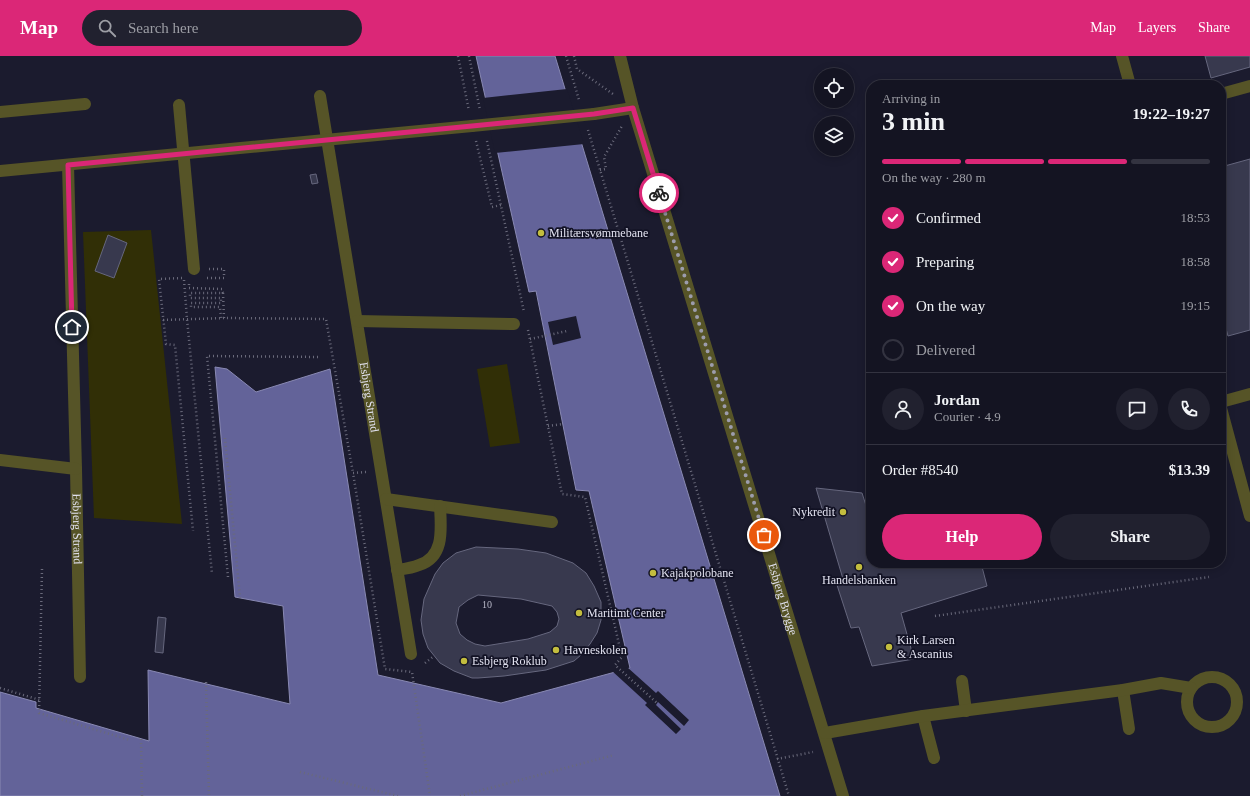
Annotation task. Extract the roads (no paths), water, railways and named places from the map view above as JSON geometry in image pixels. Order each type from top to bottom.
[{"type":"street","name":"Esbjerg Brygge","points":[[620,56],[633,108],[843,796]]},
{"type":"street","points":[[1122,56],[1129,80]]},
{"type":"street","points":[[1226,93],[1250,86]]},
{"type":"street","name":"Esbjerg Strand","points":[[320,96],[411,654]]},
{"type":"street","points":[[0,112],[85,104]]},
{"type":"street","points":[[179,105],[194,269]]},
{"type":"street","points":[[0,171],[594,114],[633,108]]},
{"type":"street","name":"Esbjerg Strand","points":[[68,165],[80,677]]},
{"type":"street","points":[[357,321],[514,324]]},
{"type":"street","points":[[1226,401],[1250,394]]},
{"type":"street","points":[[1226,427],[1250,516]]},
{"type":"street","points":[[0,460],[76,469]]},
{"type":"street","points":[[386,499],[552,522]]},
{"type":"street","points":[[397,570],[420,565],[435,555],[441,539],[440,506]]},
{"type":"street","points":[[825,733],[923,716],[1161,684],[1191,688],[1202,679],[1217,677],[1230,684],[1234,690],[1237,697],[1235,712],[1224,724],[1216,727],[1208,727],[1200,724],[1194,719],[1188,708],[1188,696],[1191,688]]},
{"type":"street","points":[[962,681],[966,711]]},
{"type":"street","points":[[1123,690],[1129,729]]},
{"type":"street","points":[[923,716],[934,758]]},
{"type":"water","points":[[476,56],[555,56],[780,796],[0,796],[0,692],[36,702],[36,708],[149,741],[148,670],[290,704],[283,606],[235,597],[215,367],[227,369],[256,392],[330,369],[378,675],[501,703],[630,668],[589,491],[576,490],[536,291],[529,292]]},
{"type":"place","name":"Militærsvømmebane","points":[[541,233]]},
{"type":"place","name":"Nykredit","points":[[843,512]]},
{"type":"place","name":"Handelsbanken","points":[[859,567]]},
{"type":"place","name":"Kajakpolobane","points":[[653,573]]},
{"type":"place","name":"Maritimt Center","points":[[579,613]]},
{"type":"place","name":"Kirk Larsen & Ascanius","points":[[889,647]]},
{"type":"place","name":"Havneskolen","points":[[556,650]]},
{"type":"place","name":"Esbjerg Roklub","points":[[464,661]]}]
